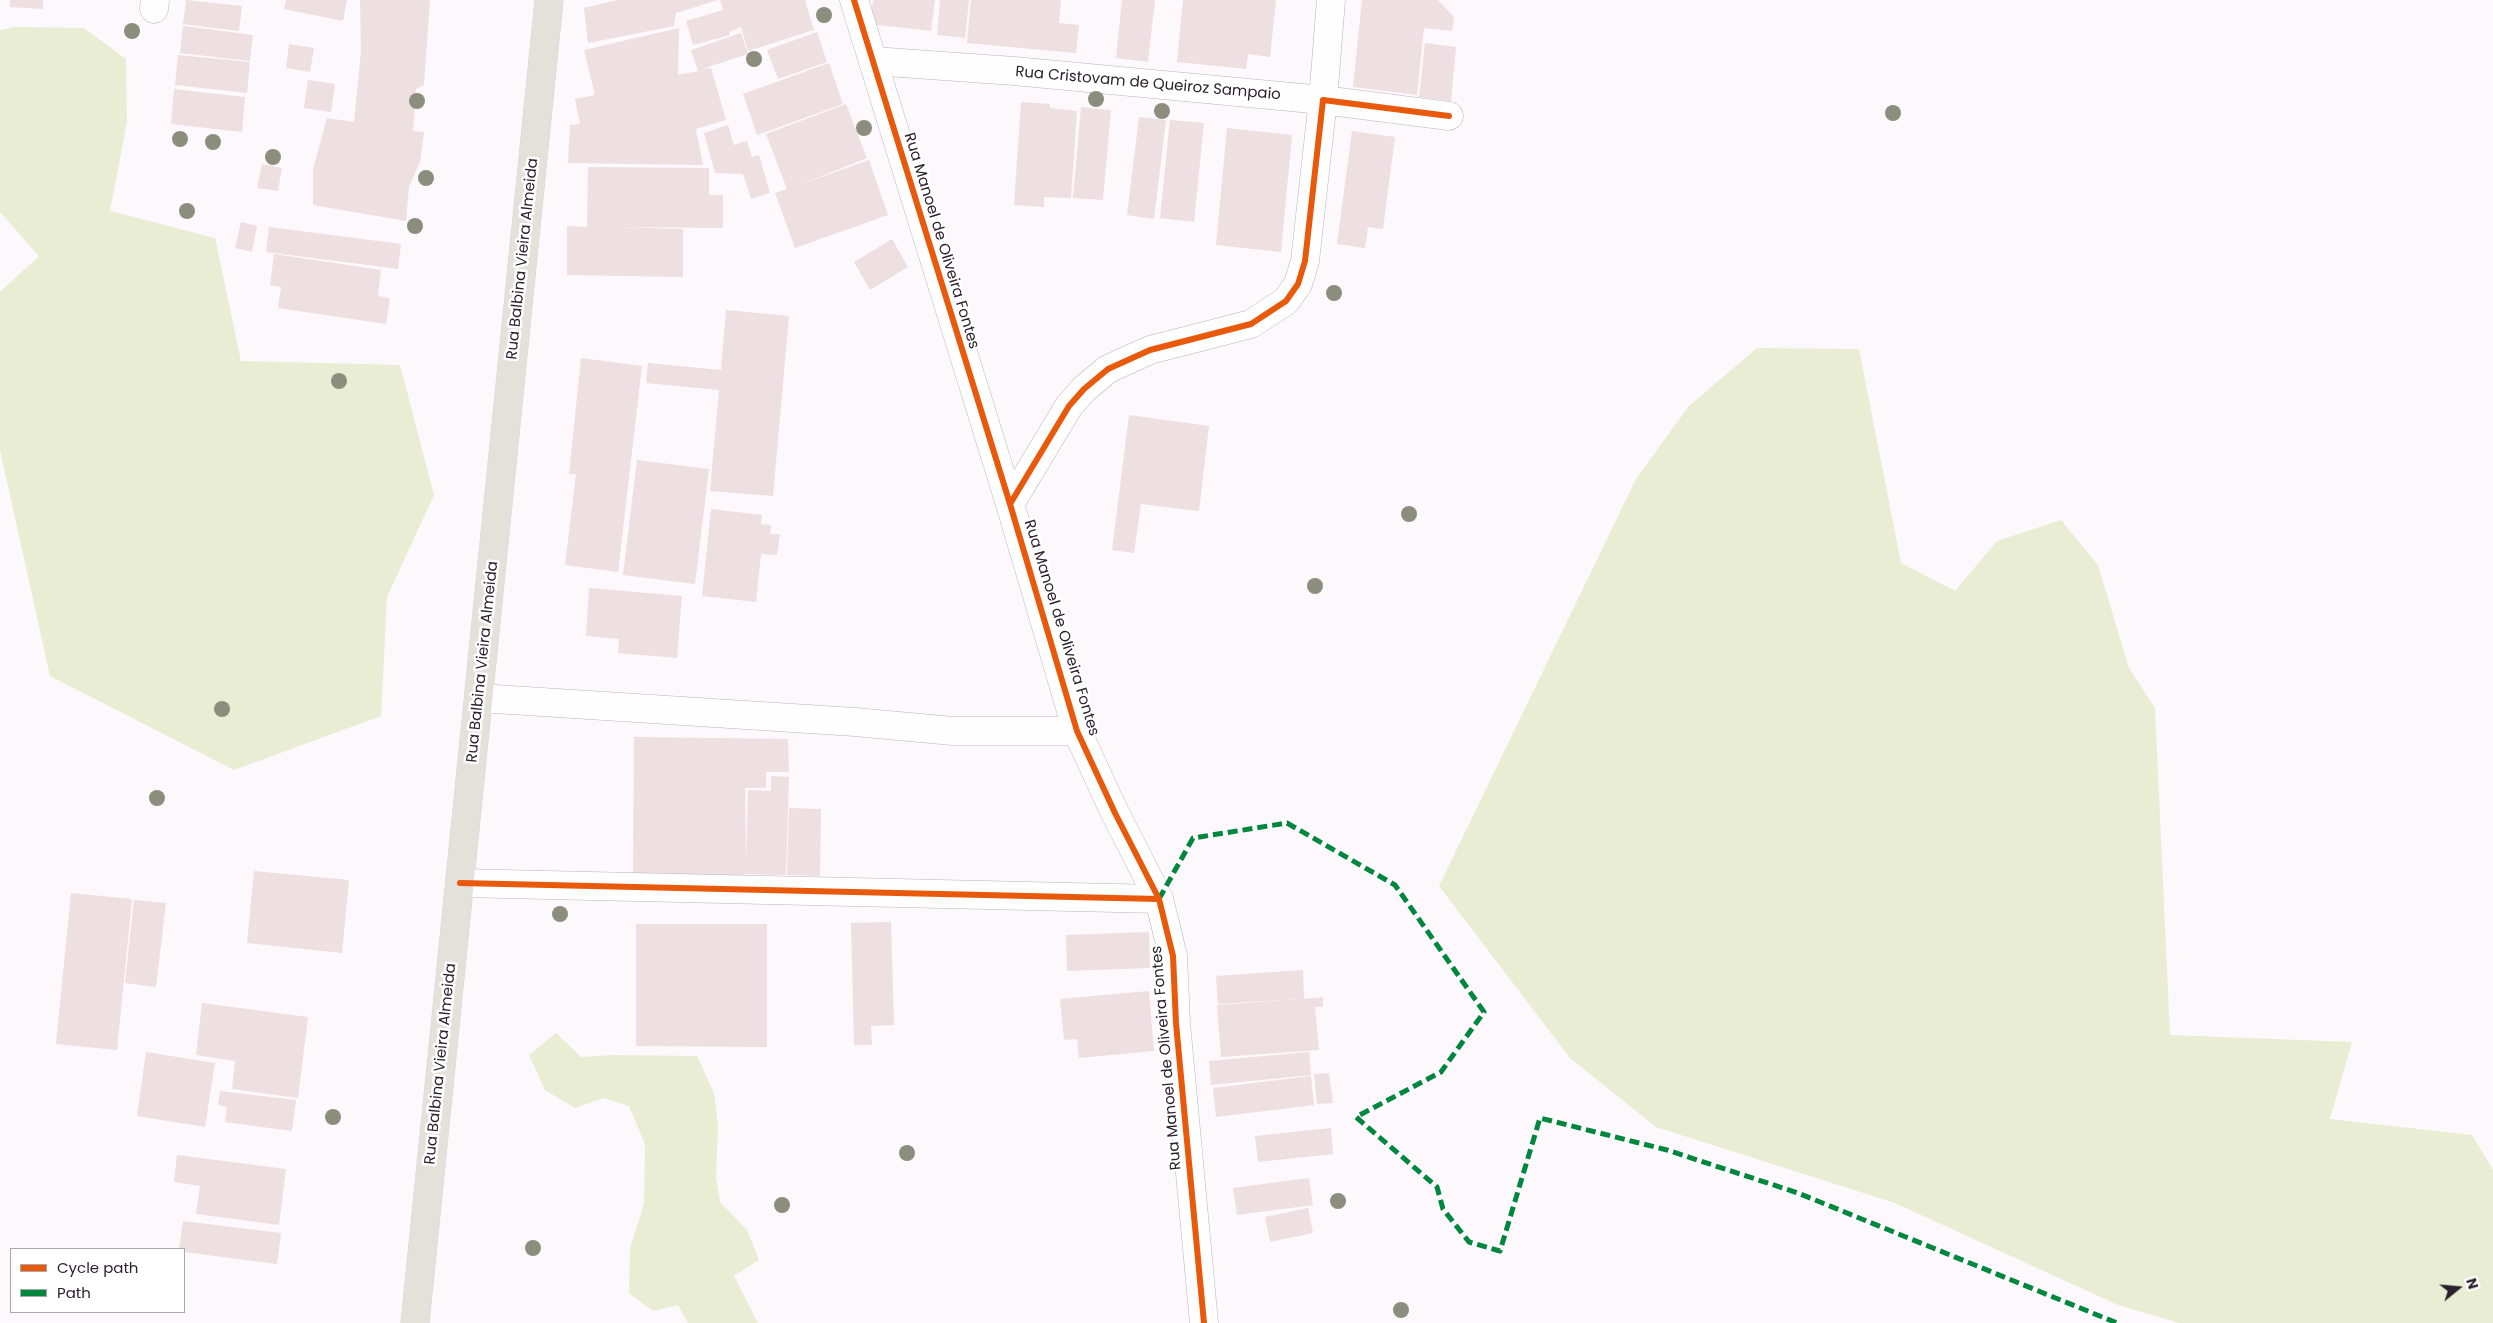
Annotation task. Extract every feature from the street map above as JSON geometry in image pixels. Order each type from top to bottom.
[{"type":"main road","name":"Rua Balbina Vieira Almeida","points":[[416,1323],[549,0]]},
{"type":"street","name":"Rua Manoel de Oliveira Fontes","points":[[854,0],[1010,504],[1077,731],[1115,813],[1159,899],[1173,956],[1176,1022],[1204,1323]]},
{"type":"street","points":[[1010,504],[1069,406],[1084,389],[1108,369],[1150,350],[1251,324],[1286,301],[1298,284],[1304,261],[1323,100],[1331,0]]},
{"type":"street","name":"Rua Cristovam de Queiroz Sampaio","points":[[873,61],[1014,71],[1323,100],[1449,116]]},
{"type":"street","points":[[479,698],[855,722],[954,731],[1077,731]]},
{"type":"street","points":[[460,883],[1159,899]]},
{"type":"green space","points":[[15,27],[84,28],[126,59],[127,122],[110,211],[215,238],[241,361],[400,365],[434,495],[387,597],[381,716],[234,770],[50,676],[0,450],[0,292],[39,256],[0,212],[0,30]]},
{"type":"green space","points":[[1757,348],[1859,349],[1901,563],[1955,591],[1997,541],[2061,520],[2098,565],[2129,668],[2155,708],[2170,1035],[2352,1042],[2330,1119],[2472,1135],[2493,1170],[2493,1323],[2179,1323],[2118,1305],[1895,1203],[1656,1127],[1570,1058],[1439,886],[1636,479],[1689,406]]},
{"type":"green space","points":[[556,1033],[581,1057],[614,1055],[697,1056],[714,1093],[718,1125],[716,1177],[720,1202],[747,1230],[759,1260],[734,1276],[758,1323],[688,1323],[678,1305],[653,1311],[629,1293],[630,1248],[644,1204],[645,1144],[629,1106],[603,1098],[575,1108],[545,1090],[529,1055]]},
{"type":"building","points":[[10,0],[43,0],[43,9],[10,7]]},
{"type":"building","points":[[186,0],[242,6],[239,31],[183,24]]},
{"type":"building","points":[[286,0],[347,0],[343,21],[284,9]]},
{"type":"building","points":[[360,0],[430,0],[424,85],[416,89],[413,131],[424,132],[420,162],[409,187],[406,221],[313,205],[313,169],[327,118],[354,122],[361,51]]},
{"type":"building","points":[[618,0],[718,0],[676,13],[674,26],[588,43],[584,8]]},
{"type":"building","points":[[720,0],[805,0],[814,30],[748,51],[741,27],[729,32],[730,35],[693,45],[686,21],[723,10]]},
{"type":"building","points":[[873,0],[935,0],[931,31],[870,24]]},
{"type":"building","points":[[940,0],[969,0],[965,38],[937,35]]},
{"type":"building","points":[[971,0],[1061,0],[1059,23],[1079,25],[1076,53],[967,43]]},
{"type":"building","points":[[1122,0],[1155,0],[1148,62],[1116,58]]},
{"type":"building","points":[[1183,0],[1276,0],[1270,57],[1248,54],[1246,69],[1177,62]]},
{"type":"building","points":[[1362,0],[1438,0],[1454,17],[1452,31],[1424,28],[1417,95],[1353,87]]},
{"type":"building","points":[[183,26],[253,35],[250,61],[180,53]]},
{"type":"building","points":[[679,28],[678,75],[698,71],[691,50],[741,33],[748,54],[702,69],[711,68],[726,120],[696,129],[703,165],[568,163],[570,125],[580,124],[575,99],[595,95],[584,50]]},
{"type":"building","points":[[817,32],[827,62],[778,79],[767,50]]},
{"type":"building","points":[[1425,43],[1456,47],[1451,101],[1419,97]]},
{"type":"building","points":[[289,44],[314,48],[310,72],[286,68]]},
{"type":"building","points":[[178,55],[250,62],[247,93],[175,85]]},
{"type":"building","points":[[829,63],[843,104],[757,135],[743,94]]},
{"type":"building","points":[[308,80],[335,84],[331,112],[304,108]]},
{"type":"building","points":[[174,89],[245,97],[242,132],[171,124]]},
{"type":"building","points":[[1021,102],[1050,104],[1050,108],[1077,111],[1071,198],[1044,197],[1044,207],[1014,205]]},
{"type":"building","points":[[846,104],[867,158],[799,185],[869,160],[888,215],[795,248],[775,193],[787,189],[766,134]]},
{"type":"building","points":[[1081,107],[1111,110],[1103,200],[1073,198]]},
{"type":"building","points":[[1139,117],[1166,120],[1154,219],[1127,215]]},
{"type":"building","points":[[1170,120],[1204,123],[1194,222],[1160,218]]},
{"type":"building","points":[[728,125],[734,145],[747,141],[752,157],[759,155],[770,193],[751,199],[743,174],[715,173],[704,133]]},
{"type":"building","points":[[1227,128],[1292,135],[1281,252],[1216,245]]},
{"type":"building","points":[[1352,131],[1395,137],[1383,229],[1368,227],[1365,248],[1337,244]]},
{"type":"building","points":[[262,164],[282,168],[278,191],[257,188]]},
{"type":"building","points":[[588,167],[709,168],[709,195],[723,195],[723,228],[616,227],[683,229],[683,277],[567,275],[567,226],[587,227]]},
{"type":"building","points":[[241,222],[257,226],[252,252],[235,248]]},
{"type":"building","points":[[269,227],[401,244],[398,269],[266,252]]},
{"type":"building","points":[[892,239],[908,267],[870,290],[854,262]]},
{"type":"building","points":[[274,254],[381,270],[378,296],[390,298],[386,324],[278,308],[281,287],[270,285]]},
{"type":"building","points":[[726,310],[789,316],[773,496],[710,491],[719,390],[646,383],[648,363],[721,370]]},
{"type":"building","points":[[581,358],[642,366],[618,572],[565,565],[576,474],[569,474]]},
{"type":"building","points":[[1129,415],[1209,426],[1199,511],[1141,504],[1134,553],[1112,550]]},
{"type":"building","points":[[637,460],[709,469],[695,584],[623,575]]},
{"type":"building","points":[[711,509],[762,515],[761,524],[771,525],[770,534],[780,534],[777,555],[761,554],[756,602],[702,596]]},
{"type":"building","points":[[589,588],[682,596],[677,658],[618,653],[619,639],[586,636]]},
{"type":"building","points":[[634,737],[788,739],[789,772],[766,772],[766,788],[745,788],[746,864],[748,790],[771,791],[771,776],[789,777],[786,875],[745,874],[745,877],[633,876]]},
{"type":"building","points":[[789,808],[821,809],[820,876],[787,875]]},
{"type":"building","points":[[254,871],[349,880],[342,953],[247,943]]},
{"type":"building","points":[[71,893],[132,899],[117,1050],[56,1044]]},
{"type":"building","points":[[134,900],[166,903],[156,987],[125,983]]},
{"type":"building","points":[[891,922],[894,1025],[871,1026],[872,1045],[854,1045],[851,923]]},
{"type":"building","points":[[636,924],[767,924],[767,1047],[636,1046]]},
{"type":"building","points":[[1149,932],[1150,968],[1067,971],[1066,935]]},
{"type":"building","points":[[1303,970],[1304,999],[1323,997],[1323,1007],[1315,1007],[1319,1050],[1221,1057],[1217,1005],[1299,999],[1218,1004],[1216,976]]},
{"type":"building","points":[[1149,991],[1154,1051],[1079,1058],[1077,1039],[1064,1040],[1060,999]]},
{"type":"building","points":[[202,1003],[308,1017],[298,1098],[232,1089],[235,1061],[196,1055]]},
{"type":"building","points":[[146,1052],[215,1063],[205,1127],[137,1116]]},
{"type":"building","points":[[1309,1052],[1311,1075],[1211,1085],[1209,1061]]},
{"type":"building","points":[[1329,1073],[1333,1103],[1317,1104],[1314,1074]]},
{"type":"building","points":[[1311,1076],[1314,1105],[1216,1117],[1213,1088]]},
{"type":"building","points":[[220,1091],[296,1100],[292,1131],[225,1122],[227,1107],[218,1105]]},
{"type":"building","points":[[1331,1128],[1333,1154],[1258,1162],[1255,1136]]},
{"type":"building","points":[[177,1155],[286,1169],[279,1225],[196,1214],[200,1186],[174,1182]]},
{"type":"building","points":[[1309,1178],[1313,1205],[1237,1215],[1233,1188]]},
{"type":"building","points":[[1308,1208],[1313,1233],[1270,1242],[1265,1217]]},
{"type":"building","points":[[183,1221],[281,1233],[277,1264],[185,1252],[185,1248],[179,1248]]},
{"type":"marked path","points":[[1159,899],[1193,838],[1287,823],[1395,885],[1484,1012],[1441,1072],[1356,1117],[1437,1187],[1443,1209],[1469,1242],[1500,1251],[1540,1118],[1667,1150],[1798,1193],[2117,1323]]},
{"type":"cycle path","points":[[854,0],[1010,504],[1077,731],[1115,813],[1159,899],[1173,956],[1176,1023],[1204,1323]]},
{"type":"cycle path","points":[[1010,504],[1069,406],[1084,389],[1108,369],[1150,350],[1251,324],[1286,301],[1298,284],[1305,261],[1323,100],[1449,116]]},
{"type":"cycle path","points":[[460,883],[1159,899]]}]
